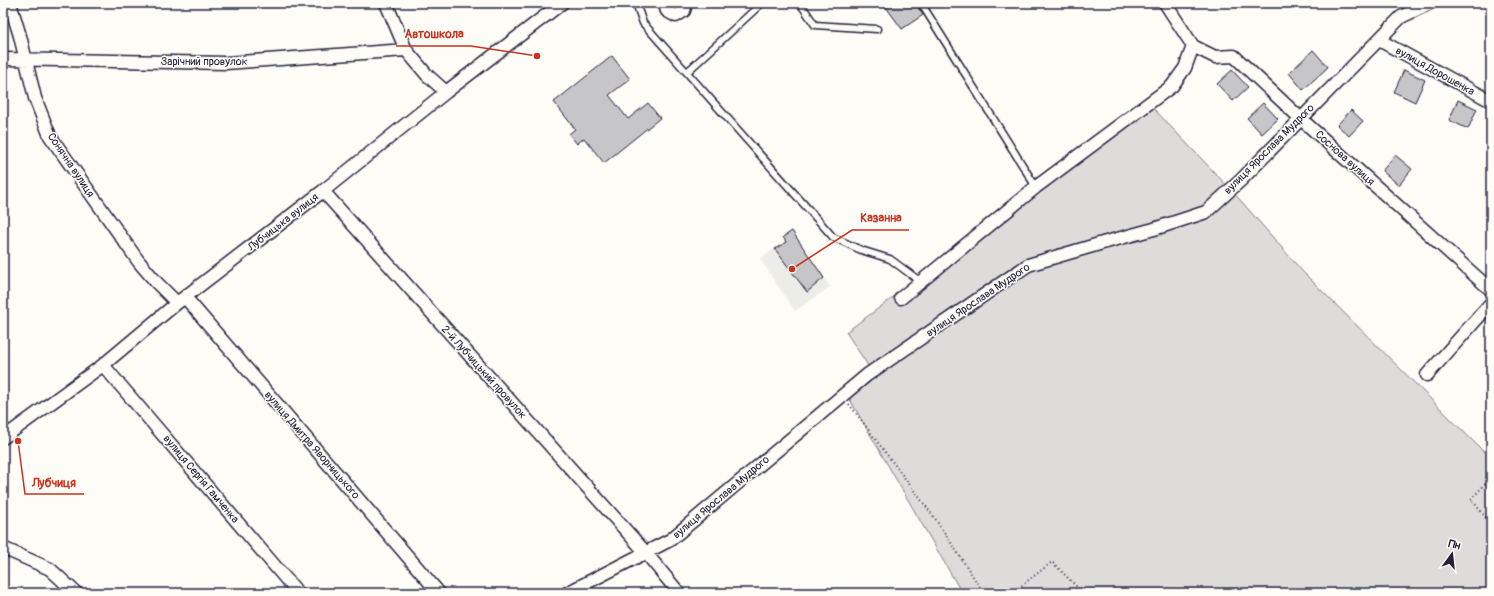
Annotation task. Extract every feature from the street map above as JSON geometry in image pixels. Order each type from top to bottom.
[{"type":"street","name":"Сонячна вулиця","points":[[10,3],[35,98],[50,136],[139,262],[157,283],[181,300]]},
{"type":"street","points":[[386,3],[406,50],[427,75],[446,92]]},
{"type":"street","name":"Лубчицька вулиця","points":[[3,438],[103,365],[181,300],[323,191],[446,92],[562,3]]},
{"type":"street","points":[[664,3],[667,11],[676,16],[684,12],[686,3]]},
{"type":"street","points":[[901,298],[1036,187],[1172,86],[1185,68],[1193,46],[1165,3]]},
{"type":"street","name":"вулиця Ярослава Мудрого","points":[[567,593],[670,540],[867,375],[1028,265],[1154,229],[1206,212],[1241,180],[1300,118],[1401,18],[1430,3]]},
{"type":"street","name":"вулиця Дорошенка","points":[[1378,40],[1491,102]]},
{"type":"street","name":"Соснова вулиця","points":[[1193,46],[1215,57],[1234,56],[1300,118],[1491,290]]},
{"type":"street","name":"Зарічний провулок","points":[[3,59],[226,63],[406,50]]},
{"type":"street","name":"2-й Лубчицький провулок","points":[[323,191],[646,553],[679,593]]},
{"type":"street","name":"вулиця Дмитра Яворницького","points":[[181,300],[439,593]]},
{"type":"street","points":[[1427,375],[1491,303]]},
{"type":"street","name":"вулиця Сергія Гамченка","points":[[103,365],[298,593]]},
{"type":"street","points":[[3,548],[50,569],[76,593]]},
{"type":"lane","points":[[639,3],[638,9],[644,23],[834,237],[861,250],[890,259],[921,282]]},
{"type":"lane","points":[[687,72],[762,3]]},
{"type":"lane","points":[[800,3],[815,25],[877,28]]},
{"type":"lane","points":[[921,3],[1036,187]]},
{"type":"path","points":[[843,395],[934,517],[984,593]]},
{"type":"path","points":[[1491,478],[1472,499],[1491,524]]},
{"type":"path","points":[[1012,593],[1052,562],[1083,593]]},
{"type":"shaded area","points":[[1153,108],[1234,193],[1303,272],[1484,452],[1491,447],[1491,593],[962,593],[849,398],[871,381],[867,364],[846,332]]},
{"type":"shaded area","points":[[792,231],[830,287],[795,311],[760,259],[785,242],[783,237]]},
{"type":"building","points":[[883,3],[915,3],[923,15],[902,29]]},
{"type":"building","points":[[1313,50],[1328,67],[1303,90],[1289,73]]},
{"type":"building","points":[[612,56],[630,79],[609,95],[628,119],[648,103],[660,118],[604,163],[584,138],[577,144],[569,134],[575,129],[554,102]]},
{"type":"building","points":[[1232,70],[1248,87],[1233,101],[1217,84]]},
{"type":"building","points":[[1404,70],[1425,80],[1415,102],[1394,92]]},
{"type":"building","points":[[1458,100],[1477,109],[1468,129],[1449,120]]},
{"type":"building","points":[[1263,103],[1278,119],[1262,134],[1247,118]]},
{"type":"building","points":[[1351,110],[1363,121],[1349,136],[1337,125]]},
{"type":"building","points":[[1395,155],[1412,169],[1399,185],[1382,171]]},
{"type":"building","points":[[792,231],[824,278],[807,292],[775,249],[786,242],[783,237]]},
{"type":"place","name":"Автошкола","points":[[537,56]]},
{"type":"place","name":"Казанна","points":[[792,269]]},
{"type":"place","name":"Лубчиця","points":[[18,441]]}]
